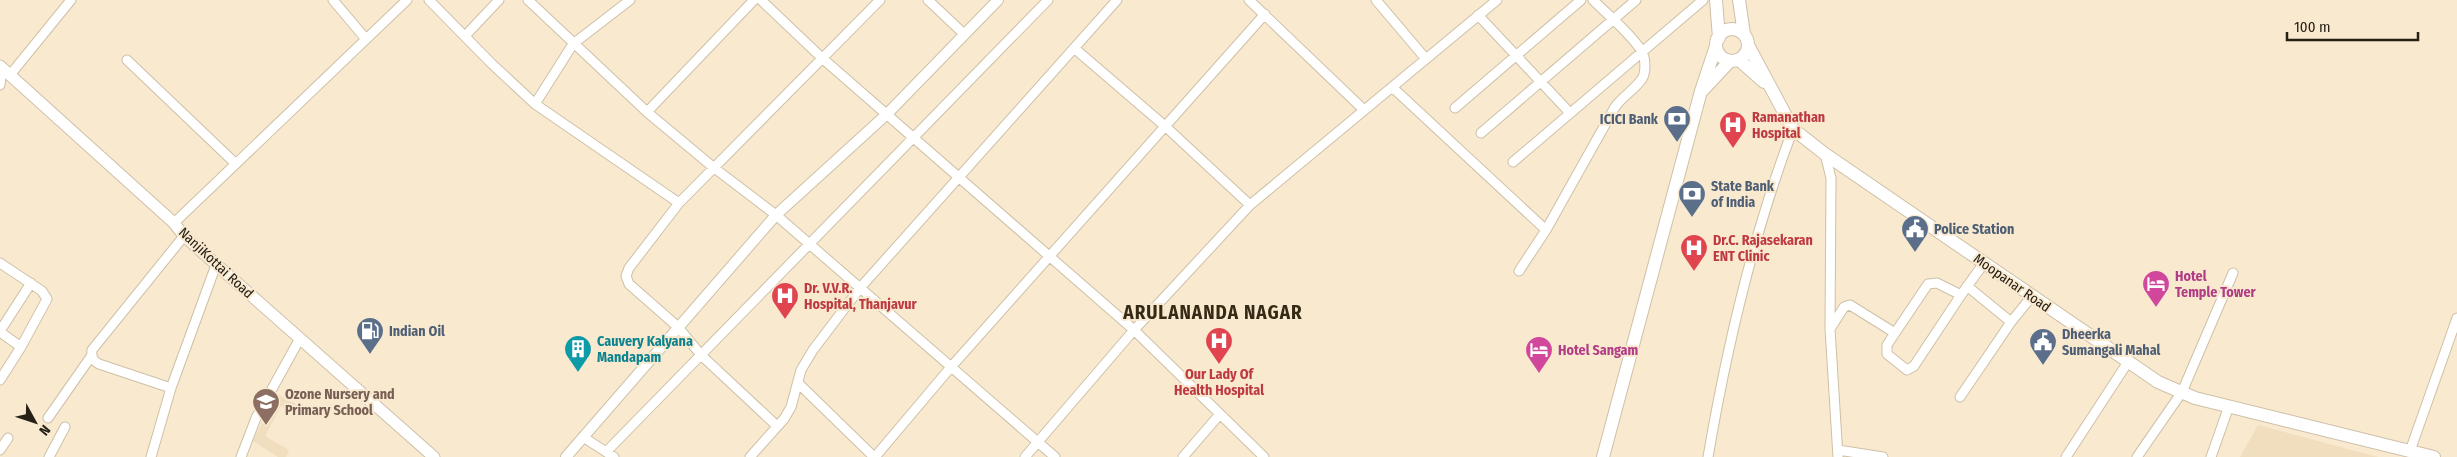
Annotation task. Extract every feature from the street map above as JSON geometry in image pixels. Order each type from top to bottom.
[{"type":"main road","points":[[1716,0],[1718,42],[1722,58],[1735,60]]},
{"type":"main road","points":[[1701,91],[1735,60],[1746,54],[1746,40],[1739,0]]},
{"type":"main road","points":[[1603,457],[1701,91],[1718,42],[1730,30],[1746,40]]},
{"type":"main road","name":"Moopanar Road","points":[[1746,40],[1793,128],[1825,154],[2158,382],[2182,392],[2229,406],[2434,457]]},
{"type":"main road","name":"Moopanar Road","points":[[1735,60],[1772,89]]},
{"type":"main road","name":"NanjiKottai Road","points":[[4,69],[174,223],[184,236],[299,340],[434,457]]},
{"type":"street","points":[[0,85],[4,69],[71,0]]},
{"type":"street","points":[[333,0],[365,38]]},
{"type":"street","points":[[174,223],[304,101],[365,38],[407,0]]},
{"type":"street","points":[[429,0],[535,104],[679,203]]},
{"type":"street","points":[[465,36],[499,0]]},
{"type":"street","points":[[528,0],[572,44],[647,112],[713,167],[776,215],[1055,457]]},
{"type":"street","points":[[535,104],[572,44],[630,0]]},
{"type":"street","points":[[647,112],[754,0]]},
{"type":"street","points":[[761,0],[822,58],[1134,330],[1264,457]]},
{"type":"street","points":[[777,426],[701,355],[678,327],[629,284],[626,276],[629,268],[679,203],[880,0]]},
{"type":"street","points":[[928,0],[964,34]]},
{"type":"street","points":[[566,457],[776,215],[887,114],[998,0]]},
{"type":"street","points":[[583,437],[611,454],[701,355],[1048,0]]},
{"type":"street","points":[[750,457],[791,407],[801,370],[813,350],[860,288],[1117,0]]},
{"type":"street","points":[[1249,0],[1363,109]]},
{"type":"street","points":[[1376,0],[1426,59]]},
{"type":"street","points":[[1025,457],[1134,330],[1250,205],[1478,15],[1486,4],[1497,0]]},
{"type":"street","points":[[1455,108],[1581,0]]},
{"type":"street","points":[[1519,271],[1546,230],[1622,96],[1634,89],[1643,78],[1645,68],[1643,51],[1593,0]]},
{"type":"street","points":[[1481,133],[1636,0]]},
{"type":"street","points":[[1513,162],[1703,0]]},
{"type":"street","points":[[798,383],[875,457],[951,367],[1265,14]]},
{"type":"street","points":[[1478,15],[1570,113]]},
{"type":"street","points":[[1074,48],[1166,127],[1250,205]]},
{"type":"street","points":[[127,60],[236,164]]},
{"type":"street","points":[[1392,87],[1546,230]]},
{"type":"street","points":[[1708,457],[1747,273],[1781,160],[1793,128]]},
{"type":"street","points":[[1825,154],[1831,178],[1830,329],[1838,453],[1883,457]]},
{"type":"street","points":[[171,388],[99,364],[94,361],[92,350],[184,236]]},
{"type":"street","points":[[1961,295],[1937,283],[1928,284],[1887,345],[1887,354],[1907,370],[1914,366],[1984,263]]},
{"type":"street","points":[[150,457],[171,388],[216,265]]},
{"type":"street","points":[[0,380],[21,347],[47,299],[42,291],[31,283],[1,266]]},
{"type":"street","points":[[2137,457],[2182,392],[2233,273]]},
{"type":"street","points":[[21,347],[0,332],[31,283]]},
{"type":"street","points":[[1967,286],[2011,322]]},
{"type":"street","points":[[1960,397],[2011,322],[2032,296]]},
{"type":"street","points":[[1830,329],[1844,307],[1850,305],[1895,333]]},
{"type":"street","points":[[2410,451],[2457,318]]},
{"type":"street","points":[[241,457],[256,418],[299,340]]},
{"type":"street","points":[[48,418],[92,355]]},
{"type":"street","points":[[2066,457],[2128,362]]},
{"type":"street","points":[[2211,457],[2229,406]]},
{"type":"street","points":[[1183,457],[1220,414]]},
{"type":"street","points":[[49,457],[65,428]]},
{"type":"street","points":[[0,450],[8,438]]},
{"type":"shaded area","name":"Ozone Nursery and Primary School","points":[[277,394],[301,407],[297,415],[281,406],[265,436],[289,450],[286,457],[278,457],[253,441]]},
{"type":"shaded area","points":[[2258,425],[2355,451],[2378,457],[2240,457]]},
{"type":"place","name":"ICICI Bank","points":[[1677,143]]},
{"type":"place","name":"Ramanathan Hospital","points":[[1733,149]]},
{"type":"place","name":"State Bank of India","points":[[1692,218]]},
{"type":"place","name":"Police Station","points":[[1915,253]]},
{"type":"place","name":"Dr.C. Rajasekaran ENT Clinic","points":[[1694,272]]},
{"type":"place","name":"Hotel Temple Tower","points":[[2156,308]]},
{"type":"place","name":"Dr. V.V.R. Hospital, Thanjavur","points":[[785,320]]},
{"type":"place","name":"Indian Oil","points":[[370,355]]},
{"type":"place","name":"Our Lady Of Health Hospital","points":[[1219,365]]},
{"type":"place","name":"Dheerka Sumangali Mahal","points":[[2043,366]]},
{"type":"place","name":"Cauvery Kalyana Mandapam","points":[[578,373]]},
{"type":"place","name":"Hotel Sangam","points":[[1539,374]]},
{"type":"place","name":"Ozone Nursery and Primary School","points":[[266,426]]},
{"type":"district","name":"ARULANANDA NAGAR","points":[[1213,312]]}]
